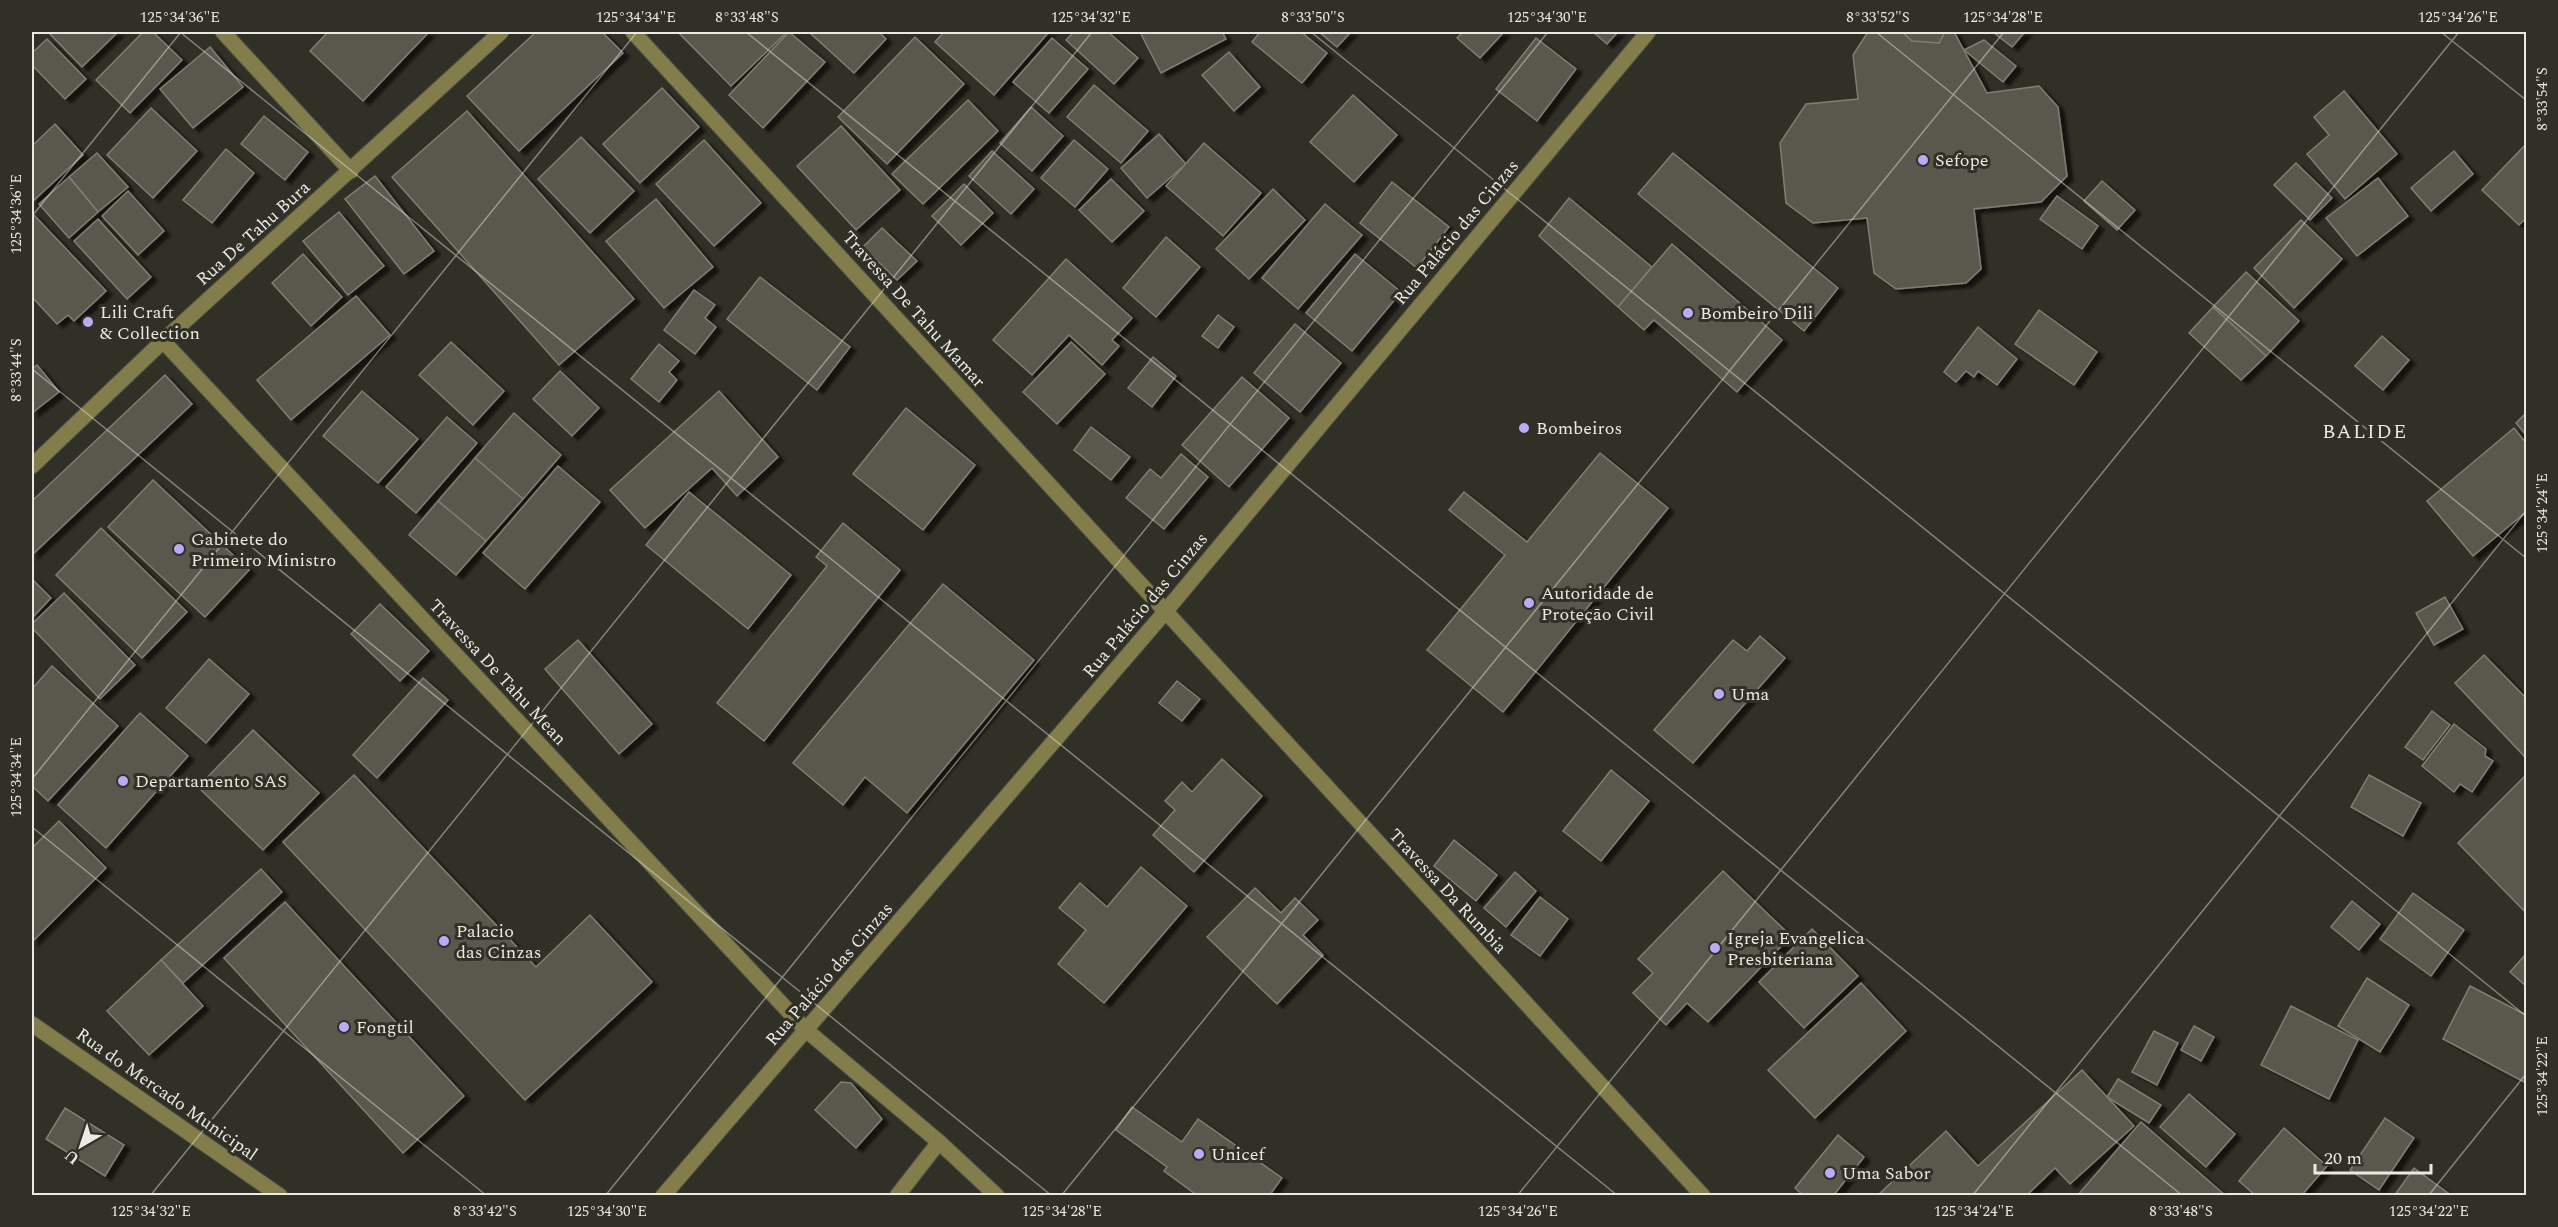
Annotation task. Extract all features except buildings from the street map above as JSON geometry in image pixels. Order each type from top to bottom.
[{"type":"street","points":[[223,32],[351,171]]},
{"type":"street","name":"Rua De Tahu Bura","points":[[32,466],[162,341],[501,32]]},
{"type":"street","name":"Travessa De Tahu Mamar","points":[[633,32],[1165,612]]},
{"type":"street","name":"Rua Palácio das Cinzas","points":[[663,1196],[1165,612],[1648,32]]},
{"type":"street","name":"Travessa De Tahu Mean","points":[[162,341],[806,1030],[939,1142],[997,1196]]},
{"type":"street","name":"Travessa Da Rumbia","points":[[1165,612],[1703,1196]]},
{"type":"street","name":"Rua do Mercado Municipal","points":[[32,1024],[280,1196]]},
{"type":"street","points":[[897,1196],[939,1142]]},
{"type":"place","name":"Sefope","points":[[1923,160]]},
{"type":"place","name":"Bombeiro Dili","points":[[1688,313]]},
{"type":"place","name":"Lili Craft & Collection","points":[[88,322]]},
{"type":"place","name":"Bombeiros","points":[[1524,428]]},
{"type":"place","name":"Gabinete do Primeiro Ministro","points":[[179,549]]},
{"type":"place","name":"Autoridade de Proteção Civil","points":[[1529,603]]},
{"type":"place","name":"Uma","points":[[1719,694]]},
{"type":"place","name":"Departamento SAS","points":[[123,781]]},
{"type":"place","name":"Palacio das Cinzas","points":[[444,941]]},
{"type":"place","name":"Igreja Evangelica Presbiteriana","points":[[1715,948]]},
{"type":"place","name":"Fongtil","points":[[344,1027]]},
{"type":"place","name":"Unicef","points":[[1199,1154]]},
{"type":"place","name":"Uma Sabor","points":[[1830,1173]]},
{"type":"district","name":"BALIDE","points":[[2365,431]]}]
